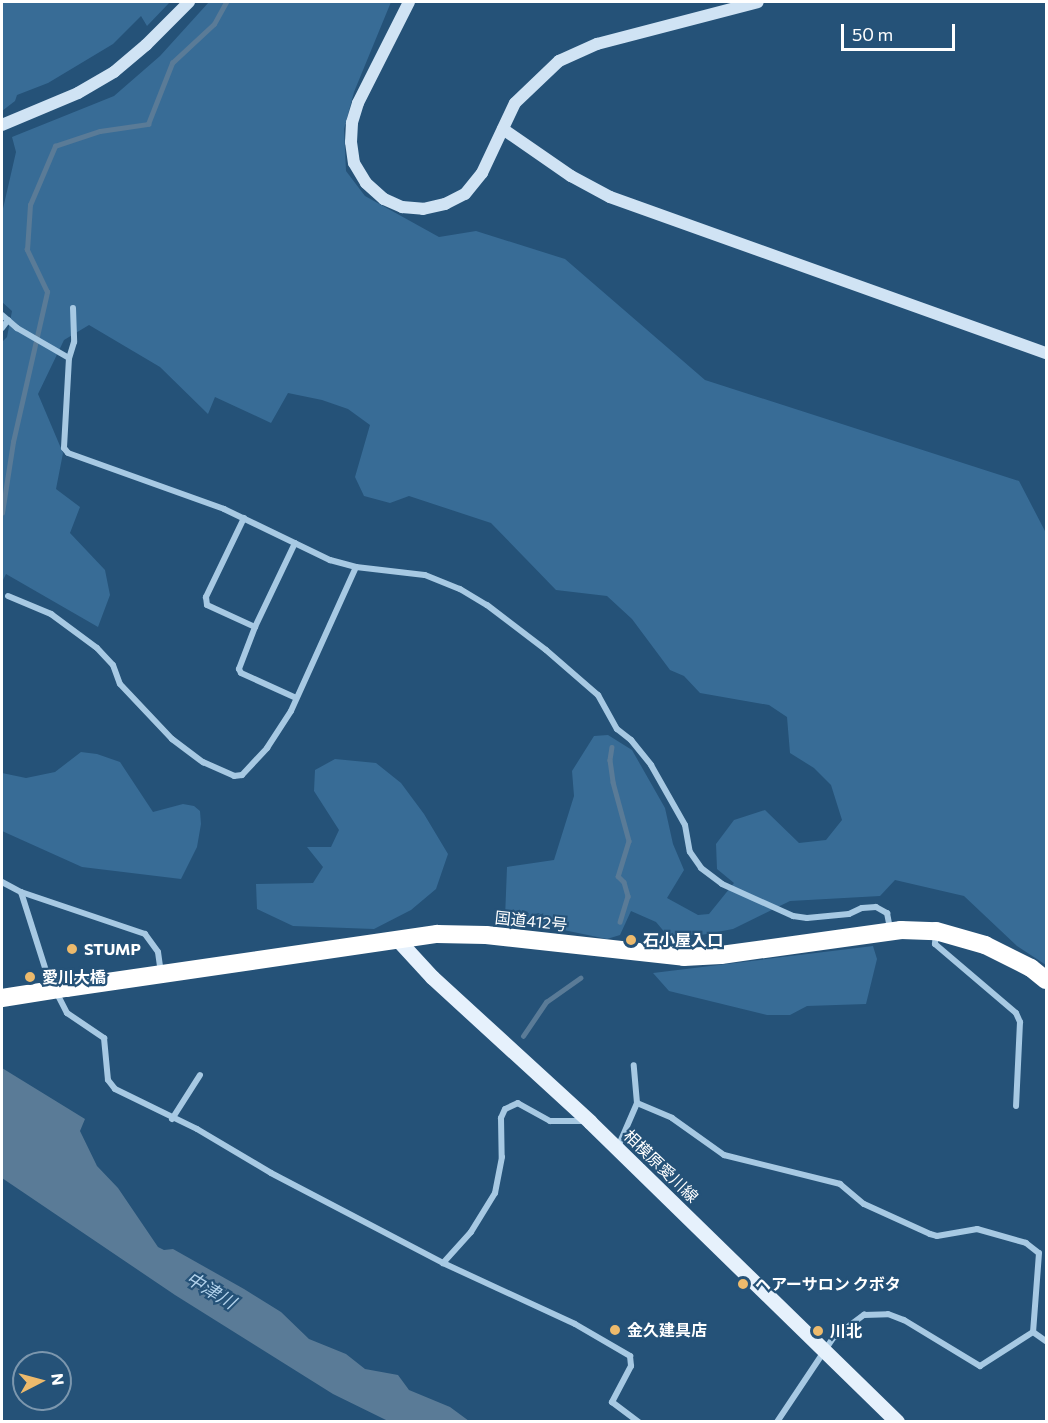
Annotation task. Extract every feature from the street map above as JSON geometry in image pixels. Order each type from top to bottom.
[{"type":"highway","name":"国道412号","points":[[2,998],[437,934],[486,935],[684,957],[721,955],[891,932],[936,931],[985,945],[1031,968],[1047,980]]},
{"type":"main road","name":"相模原愛川線","points":[[397,939],[432,977],[590,1122],[897,1422]]},
{"type":"street","points":[[2,125],[78,93],[114,72],[146,45],[189,2]]},
{"type":"street","points":[[409,2],[358,104],[352,123],[351,142],[354,163],[366,183],[384,198],[402,207],[423,209],[445,204],[465,194],[482,173],[515,103],[559,61],[597,44],[758,2]]},
{"type":"street","points":[[503,129],[571,176],[610,197],[1047,353]]},
{"type":"street","points":[[73,308],[74,342],[69,358],[64,448],[68,453],[243,518],[330,560],[357,567],[441,580],[487,605],[546,650],[598,696],[617,729],[631,740],[651,765],[685,825],[690,852],[701,868],[722,884],[793,916],[807,918],[849,914],[862,908],[876,907],[887,912],[891,932]]},
{"type":"street","points":[[2,315],[69,358]]},
{"type":"street","points":[[2,328],[8,320]]},
{"type":"street","points":[[243,518],[206,597],[207,605],[255,627]]},
{"type":"street","points":[[295,543],[255,627],[239,669],[241,673],[296,698]]},
{"type":"street","points":[[8,596],[51,614],[97,648],[113,665],[120,684],[172,739],[203,762],[234,776],[242,775],[267,748],[291,711],[357,567]]},
{"type":"street","points":[[2,882],[21,892],[145,934],[158,952],[162,974]]},
{"type":"street","points":[[21,892],[46,974],[60,1003],[67,1012],[101,1035],[106,1042],[110,1084],[172,1119],[197,1129],[271,1173],[443,1263],[566,1320],[630,1356],[631,1366],[612,1402],[639,1422]]},
{"type":"street","points":[[936,931],[935,944],[1016,1013],[1020,1022],[1016,1106]]},
{"type":"street","points":[[617,1148],[637,1103],[634,1065]]},
{"type":"street","points":[[172,1119],[200,1075]]},
{"type":"street","points":[[443,1263],[471,1232],[495,1193],[502,1157],[501,1118],[505,1108],[518,1103],[550,1120],[590,1122]]},
{"type":"street","points":[[637,1103],[672,1118],[724,1155],[840,1184],[864,1204],[930,1234],[937,1236],[976,1229],[1026,1243],[1039,1253],[1033,1332]]},
{"type":"street","points":[[777,1422],[833,1338],[864,1315],[888,1314],[904,1320],[927,1337],[980,1366],[1033,1332]]},
{"type":"street","points":[[1033,1332],[1047,1341]]},
{"type":"shaded area","points":[[2,2],[170,2],[147,26],[141,16],[113,44],[48,83],[17,95],[15,101],[2,111]]},
{"type":"shaded area","points":[[209,2],[391,2],[354,92],[344,129],[346,171],[365,196],[439,237],[476,231],[565,259],[705,380],[1019,481],[1046,533],[1046,965],[1017,946],[964,896],[895,880],[880,896],[790,901],[733,929],[701,935],[667,935],[656,922],[631,911],[620,935],[607,939],[505,918],[507,867],[554,860],[574,796],[572,771],[594,736],[608,735],[632,750],[665,808],[673,844],[684,870],[667,898],[698,915],[709,914],[734,883],[717,869],[716,844],[734,820],[765,810],[799,843],[826,840],[842,820],[831,785],[814,768],[790,753],[787,717],[769,705],[700,693],[684,676],[670,670],[632,619],[607,596],[556,590],[491,523],[409,496],[390,503],[364,496],[355,477],[370,425],[348,409],[322,400],[288,393],[271,423],[215,397],[208,414],[160,367],[89,325],[64,340],[38,394],[63,453],[56,489],[80,507],[70,533],[105,570],[110,595],[98,627],[6,574],[2,582],[2,342],[7,337],[12,311],[2,302],[2,213],[16,152],[12,137],[114,96],[160,56]]},
{"type":"shaded area","points":[[81,752],[97,754],[120,762],[153,812],[183,804],[194,806],[200,811],[201,824],[197,847],[181,879],[82,867],[2,831],[2,773],[26,778],[55,772]]},
{"type":"shaded area","points":[[335,759],[376,763],[401,783],[424,814],[448,854],[436,889],[411,910],[374,929],[293,926],[257,909],[256,884],[313,883],[323,867],[307,847],[331,847],[339,830],[314,791],[315,770]]},
{"type":"shaded area","points":[[873,946],[877,959],[866,1004],[807,1006],[790,1015],[767,1015],[669,991],[653,973]]},
{"type":"water","name":"中津川","points":[[2,1068],[85,1119],[80,1131],[97,1166],[118,1188],[158,1247],[164,1250],[173,1249],[244,1289],[281,1312],[309,1339],[346,1354],[365,1369],[398,1375],[409,1390],[450,1407],[469,1421],[388,1421],[333,1394],[175,1295],[2,1178]]},
{"type":"waterway","points":[[2,513],[13,442],[47,292],[27,250],[30,205],[55,146],[100,131],[148,124],[172,63],[214,24],[226,2]]},
{"type":"waterway","points":[[612,747],[610,760],[613,782],[629,841],[618,876],[624,882],[628,896],[620,922]]},
{"type":"waterway","points":[[523,1036],[546,1002],[580,978]]},
{"type":"place","name":"石小屋入口","points":[[631,940]]},
{"type":"place","name":"STUMP","points":[[72,949]]},
{"type":"place","name":"愛川大橋","points":[[30,977]]},
{"type":"place","name":"ヘアーサロン クボタ","points":[[743,1284]]},
{"type":"place","name":"金久建具店","points":[[615,1330]]},
{"type":"place","name":"川北","points":[[818,1331]]}]
